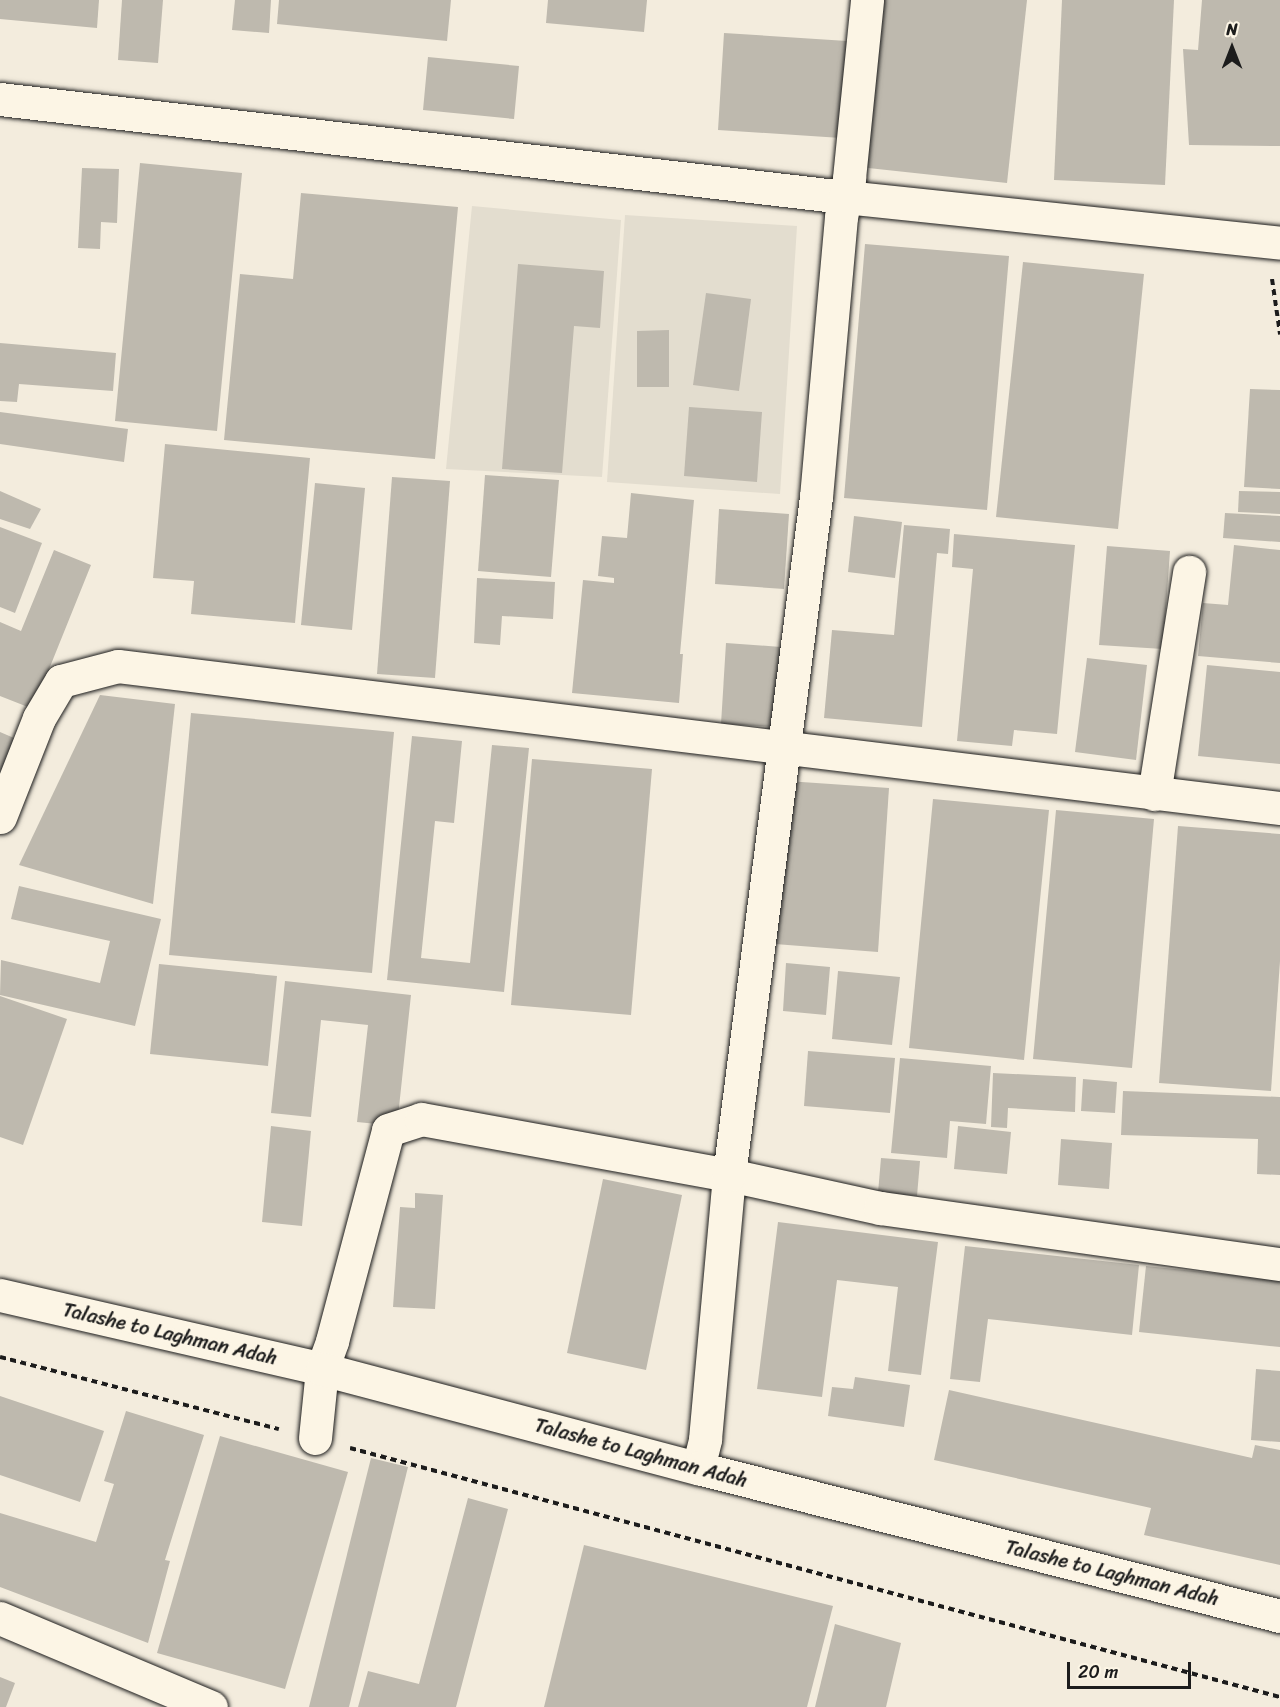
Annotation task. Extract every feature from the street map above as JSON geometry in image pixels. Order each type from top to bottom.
[{"type":"street","points":[[698,1468],[705,1439],[729,1175],[786,746],[816,497],[841,217],[867,0]]},
{"type":"street","points":[[0,99],[845,197],[1280,243]]},
{"type":"street","points":[[1154,794],[1189,572]]},
{"type":"street","points":[[0,818],[39,718],[61,681],[118,666],[1280,808]]},
{"type":"street","points":[[315,1438],[322,1369],[332,1341],[388,1130],[421,1119],[729,1175],[880,1208],[1280,1264]]},
{"type":"street","name":"Talashe to Laghman Adah","points":[[0,1295],[322,1369],[698,1468],[1280,1616]]},
{"type":"street","points":[[0,1618],[211,1707]]},
{"type":"path","points":[[0,1358],[315,1438],[1280,1697]]},
{"type":"shaded area","points":[[472,206],[621,220],[602,477],[446,469]]},
{"type":"shaded area","points":[[625,215],[797,226],[780,494],[607,482]]},
{"type":"building","points":[[0,0],[99,0],[97,28],[0,19]]},
{"type":"building","points":[[122,0],[163,0],[158,63],[118,60]]},
{"type":"building","points":[[235,0],[271,0],[269,33],[232,30]]},
{"type":"building","points":[[279,0],[451,0],[447,41],[277,24]]},
{"type":"building","points":[[548,0],[647,0],[644,32],[546,23]]},
{"type":"building","points":[[877,0],[1027,0],[1007,183],[859,167]]},
{"type":"building","points":[[1062,0],[1174,0],[1165,185],[1054,180]]},
{"type":"building","points":[[1202,0],[1280,0],[1280,146],[1189,145],[1183,49],[1198,50]]},
{"type":"building","points":[[724,33],[847,41],[841,138],[718,130]]},
{"type":"building","points":[[428,57],[519,66],[514,119],[423,110]]},
{"type":"building","points":[[140,163],[242,173],[217,431],[115,421]]},
{"type":"building","points":[[82,168],[119,169],[117,223],[101,222],[100,249],[78,248]]},
{"type":"building","points":[[301,193],[458,207],[435,459],[224,440],[240,274],[293,279]]},
{"type":"building","points":[[865,244],[1009,256],[987,510],[844,498]]},
{"type":"building","points":[[1023,262],[1144,274],[1118,529],[996,517]]},
{"type":"building","points":[[518,264],[604,271],[600,328],[574,326],[562,473],[502,469]]},
{"type":"building","points":[[706,293],[751,299],[739,391],[693,385]]},
{"type":"building","points":[[669,330],[669,387],[637,387],[637,331]]},
{"type":"building","points":[[0,343],[116,353],[113,391],[19,384],[17,402],[0,401]]},
{"type":"building","points":[[1250,389],[1280,390],[1280,489],[1244,487]]},
{"type":"building","points":[[689,407],[762,412],[757,482],[684,476]]},
{"type":"building","points":[[0,412],[128,429],[124,462],[0,444]]},
{"type":"building","points":[[165,444],[310,458],[295,623],[191,614],[194,581],[153,578]]},
{"type":"building","points":[[485,475],[559,480],[551,577],[478,571]]},
{"type":"building","points":[[392,477],[450,481],[435,678],[377,674]]},
{"type":"building","points":[[315,483],[365,488],[352,630],[301,625]]},
{"type":"building","points":[[0,491],[41,509],[30,529],[0,519]]},
{"type":"building","points":[[1239,491],[1280,492],[1280,514],[1238,512]]},
{"type":"building","points":[[631,493],[694,500],[680,654],[683,654],[679,703],[572,693],[583,580],[614,583],[614,578],[598,576],[602,536],[627,538]]},
{"type":"building","points":[[719,509],[789,514],[784,589],[715,584]]},
{"type":"building","points":[[1225,513],[1280,516],[1280,542],[1223,538]]},
{"type":"building","points":[[854,516],[902,522],[895,578],[848,572]]},
{"type":"building","points":[[904,525],[950,529],[948,554],[937,553],[922,727],[824,718],[832,630],[894,635]]},
{"type":"building","points":[[0,527],[42,543],[15,613],[0,607]]},
{"type":"building","points":[[954,534],[1075,545],[1057,734],[1014,730],[1012,746],[957,741],[973,569],[952,567]]},
{"type":"building","points":[[1234,545],[1280,550],[1280,663],[1198,656],[1203,603],[1228,605]]},
{"type":"building","points":[[1107,546],[1170,551],[1163,649],[1099,645]]},
{"type":"building","points":[[54,550],[91,565],[33,709],[0,696],[0,622],[21,631]]},
{"type":"building","points":[[477,578],[555,582],[553,619],[502,616],[500,645],[474,643]]},
{"type":"building","points":[[726,643],[781,647],[776,727],[721,724]]},
{"type":"building","points":[[1087,658],[1147,665],[1136,760],[1075,752]]},
{"type":"building","points":[[1207,665],[1280,672],[1280,764],[1198,756]]},
{"type":"building","points":[[100,695],[175,704],[153,904],[19,865]]},
{"type":"building","points":[[191,713],[394,732],[372,973],[169,955]]},
{"type":"building","points":[[0,732],[21,741],[0,790]]},
{"type":"building","points":[[412,736],[462,741],[454,823],[435,821],[421,958],[470,963],[492,745],[529,748],[504,992],[387,980]]},
{"type":"building","points":[[532,759],[652,769],[631,1015],[511,1005]]},
{"type":"building","points":[[787,781],[889,788],[878,952],[775,944]]},
{"type":"building","points":[[933,799],[1049,810],[1024,1060],[909,1048]]},
{"type":"building","points":[[1056,810],[1154,819],[1132,1068],[1033,1059]]},
{"type":"building","points":[[1178,826],[1280,834],[1280,961],[1271,1091],[1159,1083]]},
{"type":"building","points":[[19,886],[161,919],[135,1026],[0,995],[1,960],[100,983],[110,941],[11,919]]},
{"type":"building","points":[[786,963],[830,967],[826,1015],[783,1011]]},
{"type":"building","points":[[159,964],[277,976],[268,1066],[150,1054]]},
{"type":"building","points":[[838,971],[900,977],[892,1045],[832,1039]]},
{"type":"building","points":[[285,981],[411,995],[397,1126],[357,1122],[368,1025],[321,1020],[311,1117],[271,1113]]},
{"type":"building","points":[[0,996],[67,1019],[23,1145],[0,1137]]},
{"type":"building","points":[[808,1051],[895,1058],[890,1113],[804,1106]]},
{"type":"building","points":[[900,1058],[991,1066],[986,1124],[950,1121],[947,1158],[891,1153]]},
{"type":"building","points":[[993,1073],[1076,1077],[1075,1112],[1008,1108],[1007,1128],[991,1127]]},
{"type":"building","points":[[1083,1079],[1117,1082],[1115,1113],[1081,1111]]},
{"type":"building","points":[[1123,1091],[1280,1097],[1280,1175],[1257,1174],[1258,1139],[1121,1135]]},
{"type":"building","points":[[271,1126],[311,1131],[302,1226],[262,1222]]},
{"type":"building","points":[[958,1126],[1011,1132],[1007,1174],[954,1169]]},
{"type":"building","points":[[1061,1139],[1112,1143],[1109,1189],[1058,1185]]},
{"type":"building","points":[[881,1158],[920,1161],[917,1196],[878,1193]]},
{"type":"building","points":[[603,1179],[682,1195],[646,1370],[567,1353]]},
{"type":"building","points":[[415,1193],[443,1195],[435,1309],[393,1307],[400,1207],[415,1208]]},
{"type":"building","points":[[778,1222],[938,1242],[921,1375],[888,1371],[898,1287],[837,1280],[822,1397],[757,1389]]},
{"type":"building","points":[[965,1246],[1139,1265],[1132,1335],[988,1319],[980,1382],[950,1379]]},
{"type":"building","points":[[1146,1266],[1280,1280],[1280,1347],[1139,1332]]},
{"type":"building","points":[[1256,1369],[1280,1371],[1280,1442],[1251,1440]]},
{"type":"building","points":[[855,1377],[910,1385],[904,1427],[828,1416],[832,1387],[853,1389]]},
{"type":"building","points":[[949,1390],[1252,1458],[1255,1445],[1280,1450],[1280,1565],[1144,1535],[1151,1508],[934,1460]]},
{"type":"building","points":[[0,1396],[104,1431],[80,1502],[0,1475]]},
{"type":"building","points":[[126,1411],[204,1435],[165,1560],[170,1561],[148,1643],[0,1587],[0,1513],[96,1542],[114,1484],[104,1481]]},
{"type":"building","points":[[220,1436],[348,1472],[285,1689],[157,1653]]},
{"type":"building","points":[[371,1458],[408,1467],[349,1707],[309,1707]]},
{"type":"building","points":[[468,1498],[508,1509],[456,1707],[358,1707],[368,1671],[419,1684]]},
{"type":"building","points":[[584,1545],[833,1606],[807,1707],[544,1707]]},
{"type":"building","points":[[835,1624],[901,1643],[886,1707],[815,1707]]},
{"type":"building","points":[[0,1677],[15,1683],[6,1707],[0,1707]]}]
